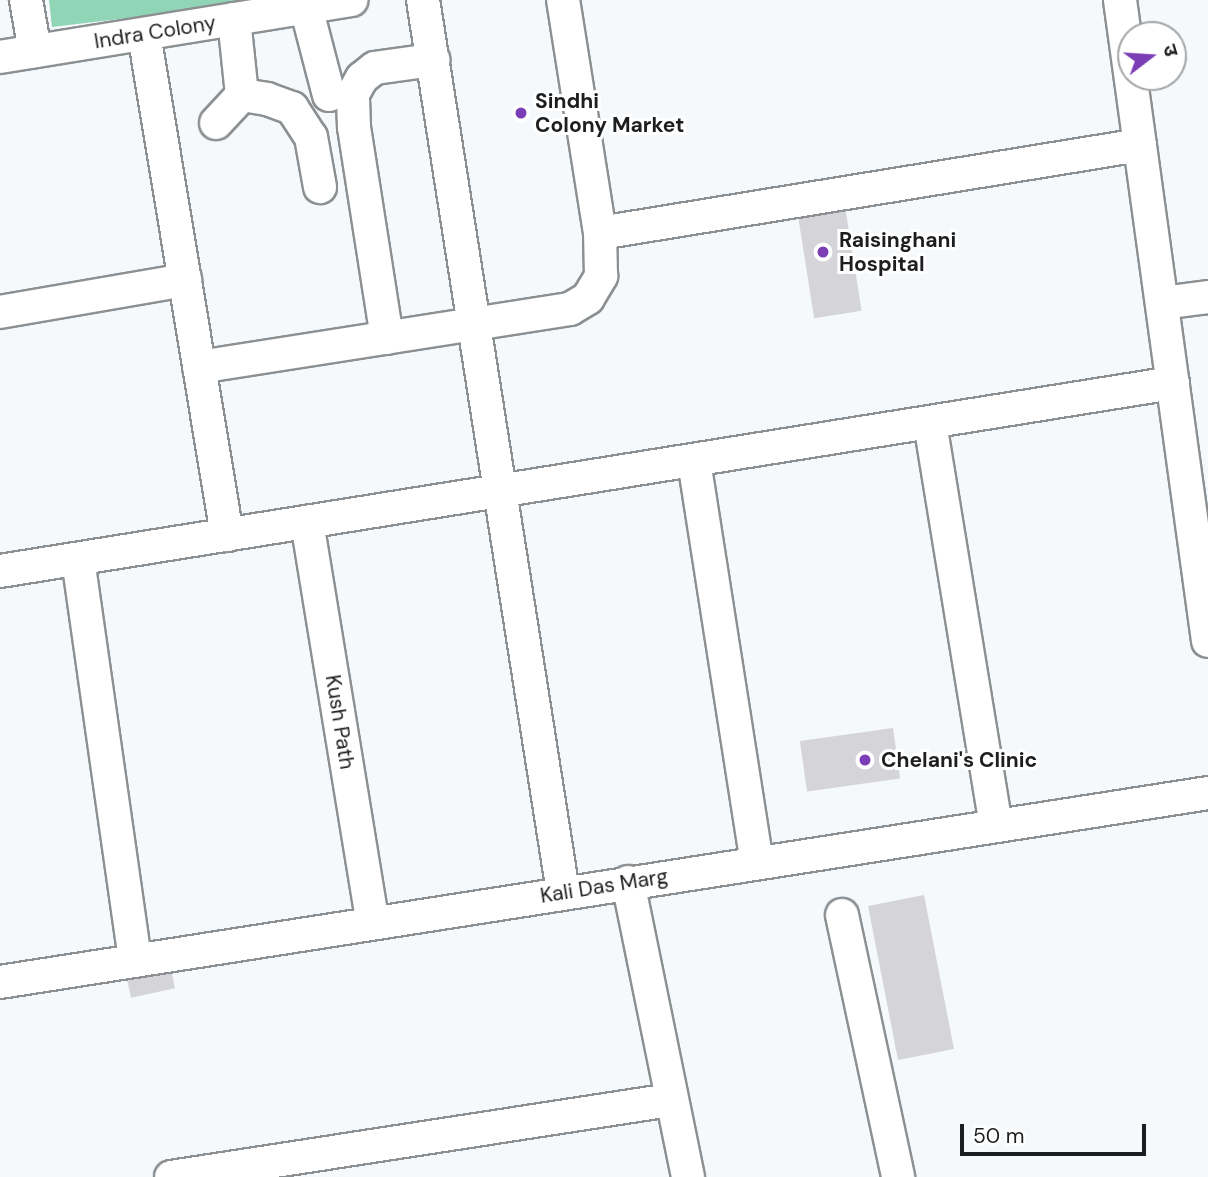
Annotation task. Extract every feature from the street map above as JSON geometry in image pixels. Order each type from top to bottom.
[{"type":"street","points":[[26,0],[35,51]]},
{"type":"street","name":"Indra Colony","points":[[0,57],[351,0]]},
{"type":"street","points":[[424,0],[563,892]]},
{"type":"street","points":[[199,367],[570,309],[588,298],[601,276],[600,233],[564,0]]},
{"type":"street","points":[[1120,0],[1208,641]]},
{"type":"street","points":[[306,7],[328,95]]},
{"type":"street","points":[[216,123],[242,95],[233,19]]},
{"type":"street","points":[[144,34],[227,535]]},
{"type":"street","points":[[387,338],[354,127],[353,94],[362,78],[375,68],[433,60]]},
{"type":"street","points":[[242,95],[267,99],[292,108],[311,137],[320,187]]},
{"type":"street","points":[[600,233],[1140,145]]},
{"type":"street","points":[[0,312],[185,281]]},
{"type":"street","points":[[1162,303],[1208,297]]},
{"type":"street","points":[[0,571],[1173,383]]},
{"type":"street","points":[[930,423],[996,825]]},
{"type":"street","points":[[694,461],[757,862]]},
{"type":"street","name":"Kush Path","points":[[307,522],[373,923]]},
{"type":"street","points":[[78,559],[135,960]]},
{"type":"street","name":"Kali Das Marg","points":[[0,982],[628,881],[1208,793]]},
{"type":"street","points":[[628,881],[670,1100],[688,1177]]},
{"type":"street","points":[[842,915],[898,1177]]},
{"type":"street","points":[[171,1177],[670,1100]]},
{"type":"green space","points":[[49,0],[245,0],[245,4],[52,27]]},
{"type":"building","points":[[845,206],[862,311],[814,318],[798,214]]},
{"type":"building","points":[[893,728],[900,779],[807,792],[800,741]]},
{"type":"building","points":[[924,895],[954,1049],[898,1060],[868,906]]},
{"type":"building","points":[[169,960],[175,988],[131,998],[125,969]]},
{"type":"place","name":"Sindhi Colony Market","points":[[521,113]]},
{"type":"place","name":"Raisinghani Hospital","points":[[823,252]]},
{"type":"place","name":"Chelani's Clinic","points":[[865,760]]}]
